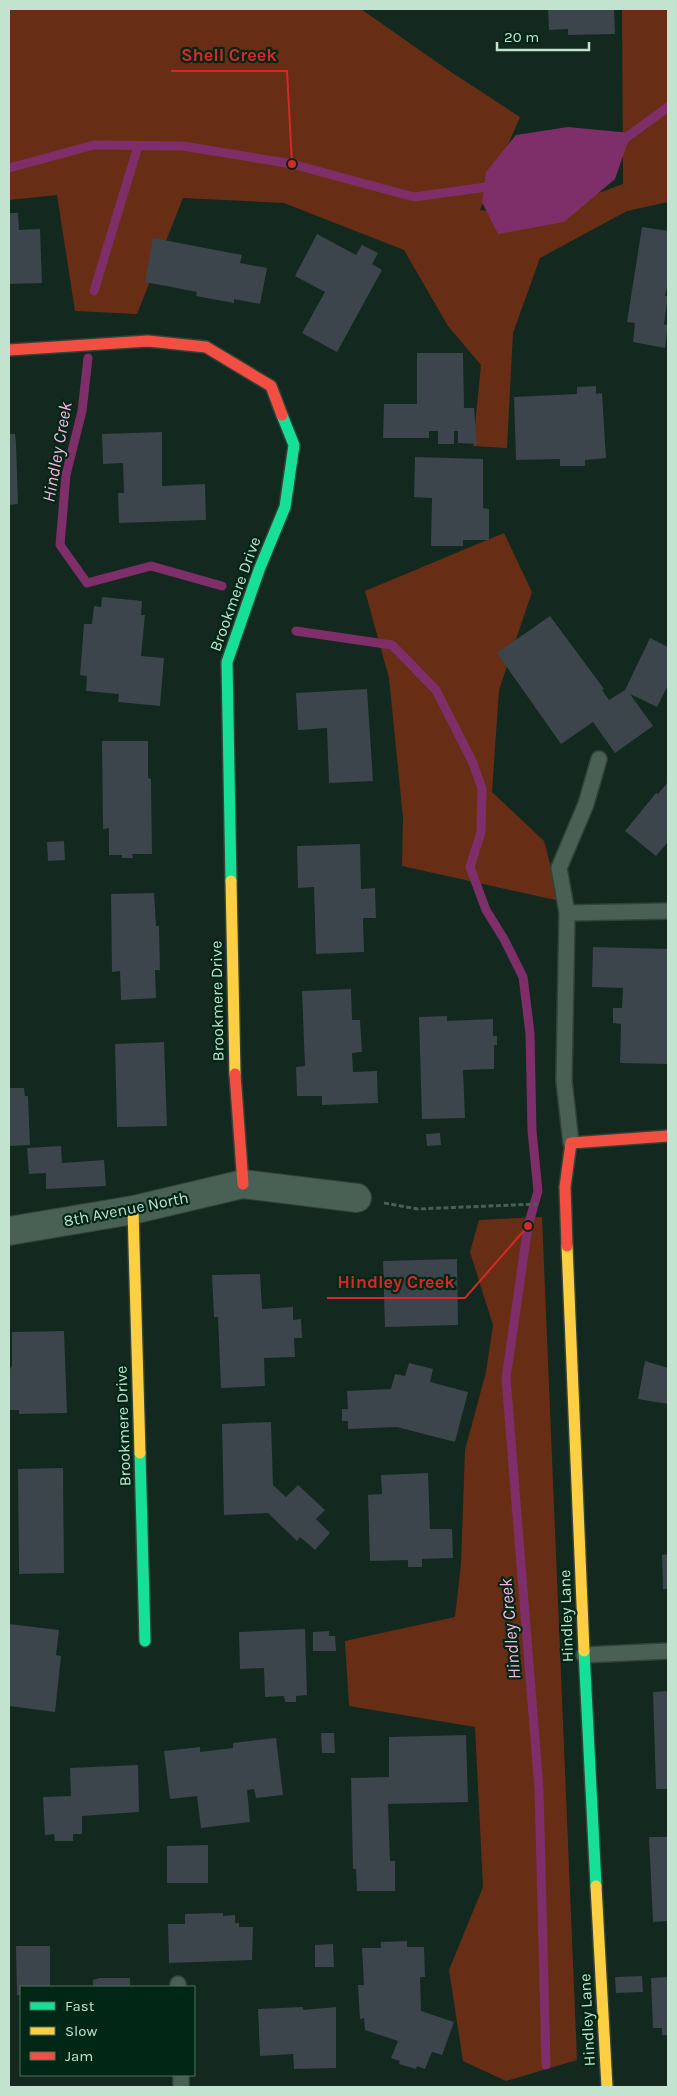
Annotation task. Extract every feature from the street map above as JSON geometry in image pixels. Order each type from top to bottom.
[{"type":"street","name":"Brookmere Drive","points":[[9,350],[148,341],[206,347],[271,386],[294,445],[285,507],[259,570],[227,662],[235,1091],[243,1184]]},
{"type":"street","points":[[571,1143],[668,1136]]},
{"type":"street","name":"Hindley Lane","points":[[571,1143],[565,1204],[584,1656],[607,2087]]},
{"type":"street","points":[[243,1184],[357,1198]]},
{"type":"street","name":"8th Avenue North","points":[[9,1231],[133,1210],[243,1184]]},
{"type":"street","name":"Brookmere Drive","points":[[133,1210],[145,1641]]},
{"type":"lane","points":[[571,1143],[564,1080],[567,913],[559,868],[586,804],[599,759]]},
{"type":"lane","points":[[567,913],[668,911]]},
{"type":"lane","points":[[584,1656],[668,1651]]},
{"type":"path","points":[[357,1198],[418,1209],[523,1204]]},
{"type":"shaded area","points":[[9,9],[361,9],[448,70],[520,117],[480,210],[533,217],[623,184],[622,9],[668,9],[668,202],[627,211],[540,258],[513,333],[507,448],[473,446],[481,365],[448,326],[404,250],[284,203],[183,198],[137,314],[75,311],[57,195],[9,200]]},
{"type":"shaded area","points":[[568,127],[631,133],[615,179],[564,222],[498,234],[482,202],[486,172],[516,135]]},
{"type":"shaded area","points":[[504,533],[532,592],[499,690],[492,792],[544,841],[560,901],[402,866],[403,818],[389,678],[365,591]]},
{"type":"shaded area","points":[[542,1217],[577,2060],[506,2081],[463,2061],[449,1970],[483,1887],[475,1727],[349,1706],[345,1641],[455,1617],[461,1564],[465,1450],[486,1372],[493,1325],[470,1252],[479,1220]]},
{"type":"building","points":[[548,9],[614,9],[615,34],[568,35],[568,29],[549,30]]},
{"type":"building","points":[[9,213],[18,213],[19,230],[40,229],[42,283],[9,284]]},
{"type":"building","points":[[642,227],[668,231],[668,282],[665,296],[668,296],[664,324],[668,325],[665,348],[633,342],[635,323],[627,322]]},
{"type":"building","points":[[317,234],[356,255],[362,245],[378,253],[372,264],[382,270],[337,352],[302,333],[325,292],[295,276]]},
{"type":"building","points":[[153,238],[242,255],[240,263],[267,268],[260,304],[234,299],[234,303],[196,296],[197,292],[145,282]]},
{"type":"building","points":[[417,353],[463,353],[464,408],[474,408],[477,444],[458,443],[458,431],[454,431],[454,444],[438,444],[438,431],[429,431],[429,438],[383,438],[384,404],[417,404]]},
{"type":"building","points":[[596,386],[596,394],[602,393],[606,458],[585,460],[585,466],[560,466],[560,459],[516,460],[514,397],[577,394],[577,387]]},
{"type":"building","points":[[162,432],[162,486],[205,484],[206,520],[119,523],[118,493],[124,493],[123,463],[103,464],[102,434]]},
{"type":"building","points":[[9,434],[15,434],[18,504],[9,505]]},
{"type":"building","points":[[415,457],[483,459],[483,508],[489,509],[489,540],[463,540],[463,546],[431,546],[432,498],[414,497]]},
{"type":"building","points":[[102,597],[142,601],[141,615],[145,615],[141,656],[164,658],[160,706],[118,702],[119,694],[86,691],[87,676],[80,675],[84,624],[92,624],[94,606],[101,607]]},
{"type":"building","points":[[550,616],[604,689],[602,690],[609,700],[625,690],[650,638],[668,647],[668,685],[657,707],[630,694],[653,726],[615,753],[593,722],[561,744],[497,653]]},
{"type":"building","points":[[367,689],[373,781],[329,783],[327,728],[298,730],[296,693]]},
{"type":"building","points":[[102,741],[148,741],[148,778],[151,779],[152,854],[132,854],[133,858],[122,858],[122,855],[109,855],[109,828],[103,829]]},
{"type":"building","points":[[668,782],[668,842],[656,856],[625,831],[656,793],[658,794]]},
{"type":"building","points":[[64,841],[65,860],[48,861],[47,842]]},
{"type":"building","points":[[360,844],[361,889],[375,888],[376,918],[363,918],[364,952],[316,954],[314,887],[298,888],[297,846]]},
{"type":"building","points":[[154,893],[156,926],[159,926],[160,970],[155,970],[156,998],[121,1000],[120,971],[112,972],[111,894]]},
{"type":"building","points":[[593,947],[668,949],[667,1064],[620,1063],[621,1024],[613,1023],[613,1008],[622,1008],[623,988],[592,987]]},
{"type":"building","points":[[351,989],[352,1020],[360,1020],[362,1052],[352,1053],[353,1072],[377,1071],[378,1103],[322,1105],[322,1096],[297,1096],[296,1067],[305,1066],[302,991]]},
{"type":"building","points":[[447,1016],[447,1021],[493,1019],[493,1036],[497,1036],[497,1045],[494,1045],[494,1069],[463,1070],[465,1118],[422,1119],[419,1017]]},
{"type":"building","points":[[164,1042],[167,1126],[117,1127],[115,1044]]},
{"type":"building","points":[[9,1088],[24,1088],[25,1096],[28,1096],[30,1145],[9,1146]]},
{"type":"building","points":[[440,1133],[441,1145],[427,1146],[426,1134]]},
{"type":"building","points":[[61,1146],[62,1163],[104,1160],[106,1186],[46,1189],[46,1173],[29,1174],[27,1148]]},
{"type":"building","points":[[457,1259],[458,1325],[385,1327],[383,1261]]},
{"type":"building","points":[[260,1274],[262,1309],[293,1307],[293,1320],[301,1319],[302,1338],[294,1338],[295,1357],[264,1358],[265,1386],[221,1388],[218,1317],[214,1317],[212,1275]]},
{"type":"building","points":[[64,1331],[67,1413],[19,1414],[19,1410],[9,1410],[9,1370],[12,1366],[12,1332]]},
{"type":"building","points":[[645,1361],[668,1368],[668,1404],[638,1399]]},
{"type":"building","points":[[409,1363],[433,1369],[430,1382],[468,1392],[455,1442],[397,1427],[348,1429],[348,1421],[342,1421],[342,1409],[348,1409],[347,1391],[391,1389],[395,1374],[405,1376]]},
{"type":"building","points":[[271,1422],[273,1485],[286,1497],[298,1485],[325,1510],[316,1519],[330,1533],[315,1550],[300,1537],[297,1541],[268,1513],[224,1515],[222,1424]]},
{"type":"building","points":[[63,1468],[64,1573],[19,1574],[18,1469]]},
{"type":"building","points":[[428,1473],[430,1529],[452,1529],[453,1558],[422,1559],[422,1567],[408,1567],[408,1560],[370,1561],[368,1495],[382,1494],[381,1475]]},
{"type":"building","points":[[668,1554],[668,1589],[663,1589],[662,1555]]},
{"type":"building","points":[[9,1624],[59,1630],[56,1655],[61,1656],[55,1712],[9,1706]]},
{"type":"building","points":[[305,1629],[307,1695],[296,1696],[296,1702],[285,1702],[284,1696],[265,1697],[264,1668],[240,1669],[239,1632]]},
{"type":"building","points":[[329,1631],[329,1636],[335,1636],[336,1651],[313,1651],[313,1632]]},
{"type":"building","points":[[668,1691],[668,1789],[656,1789],[653,1692]]},
{"type":"building","points":[[321,1733],[334,1733],[335,1753],[322,1753]]},
{"type":"building","points":[[466,1735],[468,1802],[388,1804],[390,1861],[395,1861],[395,1891],[357,1891],[356,1869],[353,1869],[351,1778],[389,1777],[389,1737]]},
{"type":"building","points":[[276,1738],[283,1795],[256,1798],[254,1789],[247,1790],[250,1822],[201,1828],[197,1796],[170,1799],[164,1751],[200,1747],[200,1752],[233,1748],[233,1743]]},
{"type":"building","points":[[138,1765],[139,1812],[82,1816],[82,1834],[73,1834],[73,1841],[55,1841],[54,1834],[45,1835],[43,1797],[71,1796],[70,1768]]},
{"type":"building","points":[[649,1837],[668,1837],[668,1921],[653,1922]]},
{"type":"building","points":[[208,1845],[208,1883],[167,1883],[167,1846]]},
{"type":"building","points":[[223,1913],[223,1916],[235,1915],[235,1923],[239,1923],[239,1927],[253,1927],[252,1960],[169,1963],[168,1924],[185,1924],[185,1914]]},
{"type":"building","points":[[407,1941],[407,1947],[424,1947],[425,1977],[420,1977],[421,2011],[454,2022],[442,2055],[432,2052],[425,2069],[417,2066],[416,2069],[399,2064],[400,2061],[391,2058],[398,2041],[365,2030],[364,2018],[360,2019],[358,1985],[364,1985],[362,1948],[381,1948],[381,1942]]},
{"type":"building","points":[[333,1944],[334,1967],[315,1967],[315,1945]]},
{"type":"building","points":[[16,1946],[50,1946],[50,1986],[20,1986],[20,1995],[17,1995]]},
{"type":"building","points":[[642,1976],[643,1992],[616,1993],[615,1977]]},
{"type":"building","points":[[668,1977],[668,2035],[662,2035],[662,2028],[653,2028],[651,1978]]},
{"type":"building","points":[[100,1978],[130,1978],[130,1986],[93,1986],[93,1980]]},
{"type":"building","points":[[303,2007],[303,2010],[336,2007],[336,2068],[294,2069],[293,2054],[260,2056],[258,2009]]},
{"type":"waterway","points":[[623,140],[668,107]]},
{"type":"waterway","points":[[9,168],[94,145],[183,146],[292,164],[414,197],[494,186]]},
{"type":"waterway","name":"Hindley Creek","points":[[94,291],[138,146]]},
{"type":"waterway","name":"Hindley Creek","points":[[88,358],[82,411],[66,475],[60,545],[87,583],[151,566],[222,586]]},
{"type":"waterway","name":"Hindley Creek","points":[[296,631],[392,645],[436,690],[473,763],[482,789],[481,832],[470,867],[486,910],[504,939],[523,977],[530,1033],[532,1131],[538,1191],[528,1226],[506,1378],[539,1789],[546,2065]]},
{"type":"traffic: fast","points":[[231,881],[227,662],[259,570],[285,507],[294,445],[282,415]]},
{"type":"traffic: fast","points":[[140,1453],[145,1641]]},
{"type":"traffic: fast","points":[[584,1651],[596,1886]]},
{"type":"traffic: slow","points":[[231,881],[235,1074]]},
{"type":"traffic: slow","points":[[133,1210],[140,1453]]},
{"type":"traffic: slow","points":[[567,1246],[584,1651]]},
{"type":"traffic: slow","points":[[596,1886],[607,2087]]},
{"type":"traffic: jam","points":[[9,350],[148,341],[206,347],[271,386],[282,415]]},
{"type":"traffic: jam","points":[[235,1074],[243,1184]]},
{"type":"traffic: jam","points":[[567,1246],[565,1187],[571,1143],[668,1136]]},
{"type":"place","name":"Shell Creek","points":[[292,164]]},
{"type":"place","name":"Hindley Creek","points":[[528,1226]]}]
